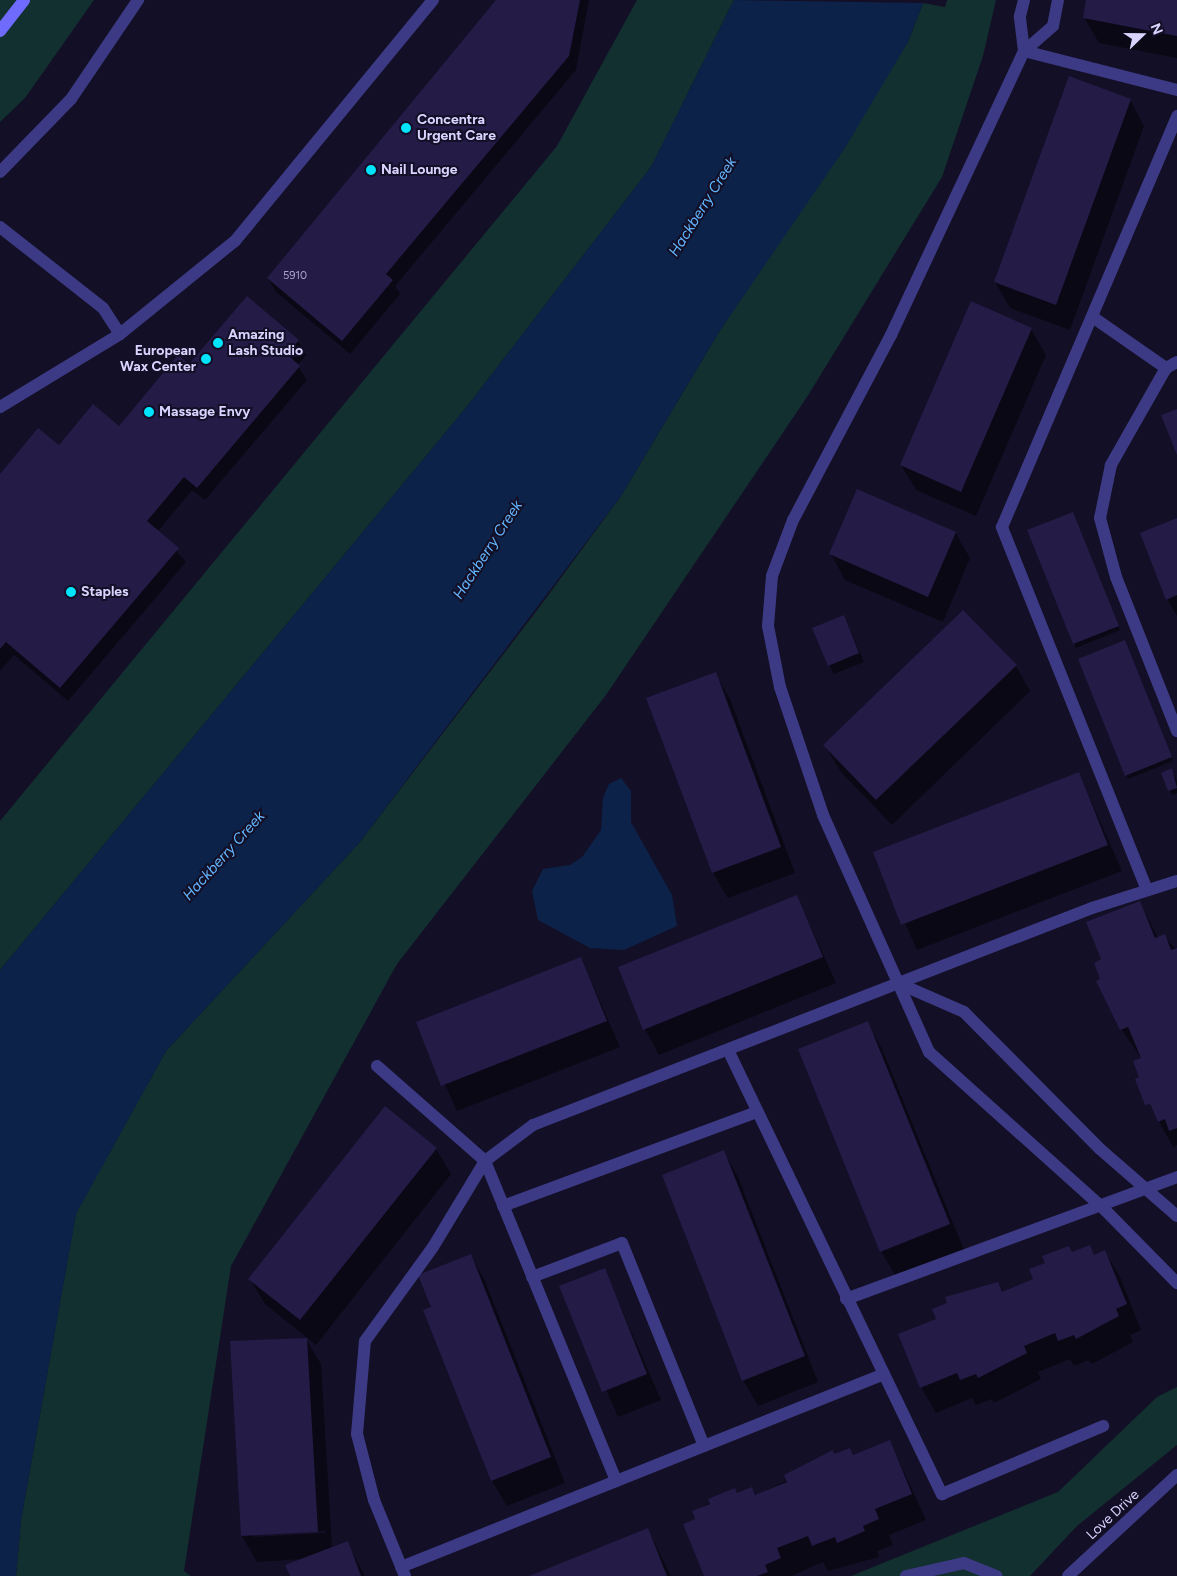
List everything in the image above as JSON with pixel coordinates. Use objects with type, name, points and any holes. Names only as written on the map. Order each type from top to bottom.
[{"type":"main road","points":[[0,31],[24,0]]},
{"type":"street","points":[[0,172],[71,98],[138,0]]},
{"type":"street","points":[[0,407],[120,334],[235,240],[433,0]]},
{"type":"street","points":[[1024,0],[1020,16],[1024,51]]},
{"type":"street","points":[[1058,0],[1052,26],[1024,51],[891,335],[793,520],[772,576],[768,626],[780,687],[823,815],[929,1052],[1101,1206],[1177,1283]]},
{"type":"street","points":[[1024,51],[1177,90]]},
{"type":"street","points":[[1147,890],[1002,527],[1094,318],[1177,116]]},
{"type":"street","points":[[0,227],[103,308],[120,334]]},
{"type":"street","points":[[1094,318],[1171,365],[1112,465],[1100,518],[1116,577],[1177,731]]},
{"type":"street","points":[[884,1374],[616,1481],[403,1571],[374,1500],[357,1434],[366,1340],[433,1247],[485,1161],[533,1125],[728,1052],[1147,890],[1177,881]]},
{"type":"street","points":[[900,984],[964,1012],[1146,1189],[1177,1216]]},
{"type":"street","points":[[728,1052],[942,1494],[1103,1426]]},
{"type":"street","points":[[377,1066],[485,1161],[616,1481]]},
{"type":"street","points":[[503,1206],[757,1112]]},
{"type":"street","points":[[846,1299],[1177,1177]]},
{"type":"street","points":[[532,1277],[622,1243],[704,1446]]},
{"type":"street","name":"Love Drive","points":[[1068,1576],[1177,1475]]},
{"type":"street","points":[[906,1576],[964,1563],[997,1576]]},
{"type":"green space","points":[[0,0],[94,0],[25,98],[0,122]]},
{"type":"green space","points":[[637,0],[734,0],[651,167],[469,404],[0,970],[0,821],[557,146]]},
{"type":"green space","points":[[947,0],[996,0],[983,56],[942,177],[807,397],[606,695],[397,964],[231,1266],[184,1571],[191,1576],[16,1576],[21,1520],[76,1213],[166,1051],[359,843],[541,605],[621,496],[719,332],[908,42],[923,3],[945,7]]},
{"type":"green space","points":[[1177,1387],[1177,1445],[1077,1526],[1030,1576],[851,1576],[1058,1492],[1157,1397]]},
{"type":"water","name":"Hackberry Creek","points":[[734,0],[923,3],[908,42],[845,148],[719,332],[621,496],[359,843],[166,1051],[76,1214],[21,1520],[16,1576],[0,1576],[0,970],[469,404],[651,167]]},
{"type":"water","points":[[621,778],[631,791],[631,822],[672,895],[677,926],[624,950],[590,948],[538,920],[532,891],[543,869],[570,865],[582,857],[601,830],[603,798],[609,784]]},
{"type":"building","points":[[496,0],[580,0],[569,56],[386,274],[393,280],[342,341],[267,278]]},
{"type":"building","points":[[1086,0],[1177,0],[1177,36],[1083,18]]},
{"type":"building","points":[[1069,76],[1131,99],[1056,305],[994,282]]},
{"type":"building","points":[[247,296],[299,340],[287,354],[300,366],[197,488],[184,477],[147,521],[179,548],[60,688],[6,642],[0,649],[0,474],[38,428],[59,445],[93,404],[119,426],[178,355],[189,364]]},
{"type":"building","points":[[971,301],[1032,328],[961,492],[900,465]]},
{"type":"building","points":[[1177,409],[1177,455],[1161,415]]},
{"type":"building","points":[[857,489],[956,532],[928,597],[829,554]]},
{"type":"building","points":[[1073,512],[1119,626],[1073,644],[1027,530]]},
{"type":"building","points":[[1177,518],[1177,595],[1166,600],[1140,533]]},
{"type":"building","points":[[963,610],[1017,665],[876,800],[823,745]]},
{"type":"building","points":[[844,615],[859,653],[828,666],[812,628]]},
{"type":"building","points":[[1125,640],[1172,757],[1125,776],[1078,659]]},
{"type":"building","points":[[716,672],[781,847],[712,873],[646,698]]},
{"type":"building","points":[[1172,768],[1177,788],[1168,791],[1161,773]]},
{"type":"building","points":[[1079,772],[1108,845],[901,925],[873,852]]},
{"type":"building","points":[[797,895],[823,957],[643,1030],[618,967]]},
{"type":"building","points":[[1140,901],[1155,938],[1165,934],[1171,950],[1177,948],[1177,1128],[1169,1131],[1165,1119],[1158,1122],[1150,1104],[1145,1105],[1135,1079],[1139,1077],[1133,1061],[1141,1058],[1128,1027],[1120,1030],[1096,981],[1100,979],[1094,963],[1101,959],[1086,922]]},
{"type":"building","points":[[581,957],[607,1021],[441,1086],[416,1022]]},
{"type":"building","points":[[868,1021],[950,1224],[880,1252],[798,1049]]},
{"type":"building","points":[[385,1106],[437,1148],[300,1320],[248,1279]]},
{"type":"building","points":[[724,1150],[805,1356],[742,1381],[662,1175]]},
{"type":"building","points":[[1090,1245],[1094,1255],[1105,1250],[1127,1304],[1116,1309],[1119,1316],[1076,1339],[1074,1335],[1058,1341],[1055,1333],[1024,1346],[1027,1353],[978,1378],[976,1374],[960,1380],[957,1373],[920,1388],[898,1334],[936,1319],[932,1309],[947,1303],[945,1297],[998,1282],[1002,1292],[1033,1279],[1029,1269],[1045,1263],[1042,1256],[1069,1246],[1072,1252]]},
{"type":"building","points":[[471,1254],[551,1457],[491,1481],[423,1310],[431,1307],[418,1275]]},
{"type":"building","points":[[605,1268],[647,1374],[602,1392],[559,1286]]},
{"type":"building","points":[[307,1338],[318,1532],[241,1536],[230,1341]]},
{"type":"building","points":[[890,1440],[912,1494],[875,1509],[879,1519],[863,1526],[865,1531],[837,1543],[835,1537],[812,1546],[808,1536],[777,1548],[781,1558],[765,1565],[768,1572],[757,1576],[704,1576],[683,1524],[695,1519],[692,1511],[710,1504],[708,1499],[735,1488],[737,1493],[752,1487],[755,1495],[787,1482],[784,1475],[833,1450],[834,1454],[850,1448],[853,1455]]},
{"type":"building","points":[[648,1528],[667,1576],[529,1576]]},
{"type":"building","points":[[348,1541],[361,1576],[290,1576],[285,1565]]},
{"type":"place","name":"Concentra Urgent Care","points":[[406,128]]},
{"type":"place","name":"Nail Lounge","points":[[371,170]]},
{"type":"place","name":"Amazing Lash Studio","points":[[218,343]]},
{"type":"place","name":"European Wax Center","points":[[206,359]]},
{"type":"place","name":"Massage Envy","points":[[149,412]]},
{"type":"place","name":"Staples","points":[[71,592]]}]
